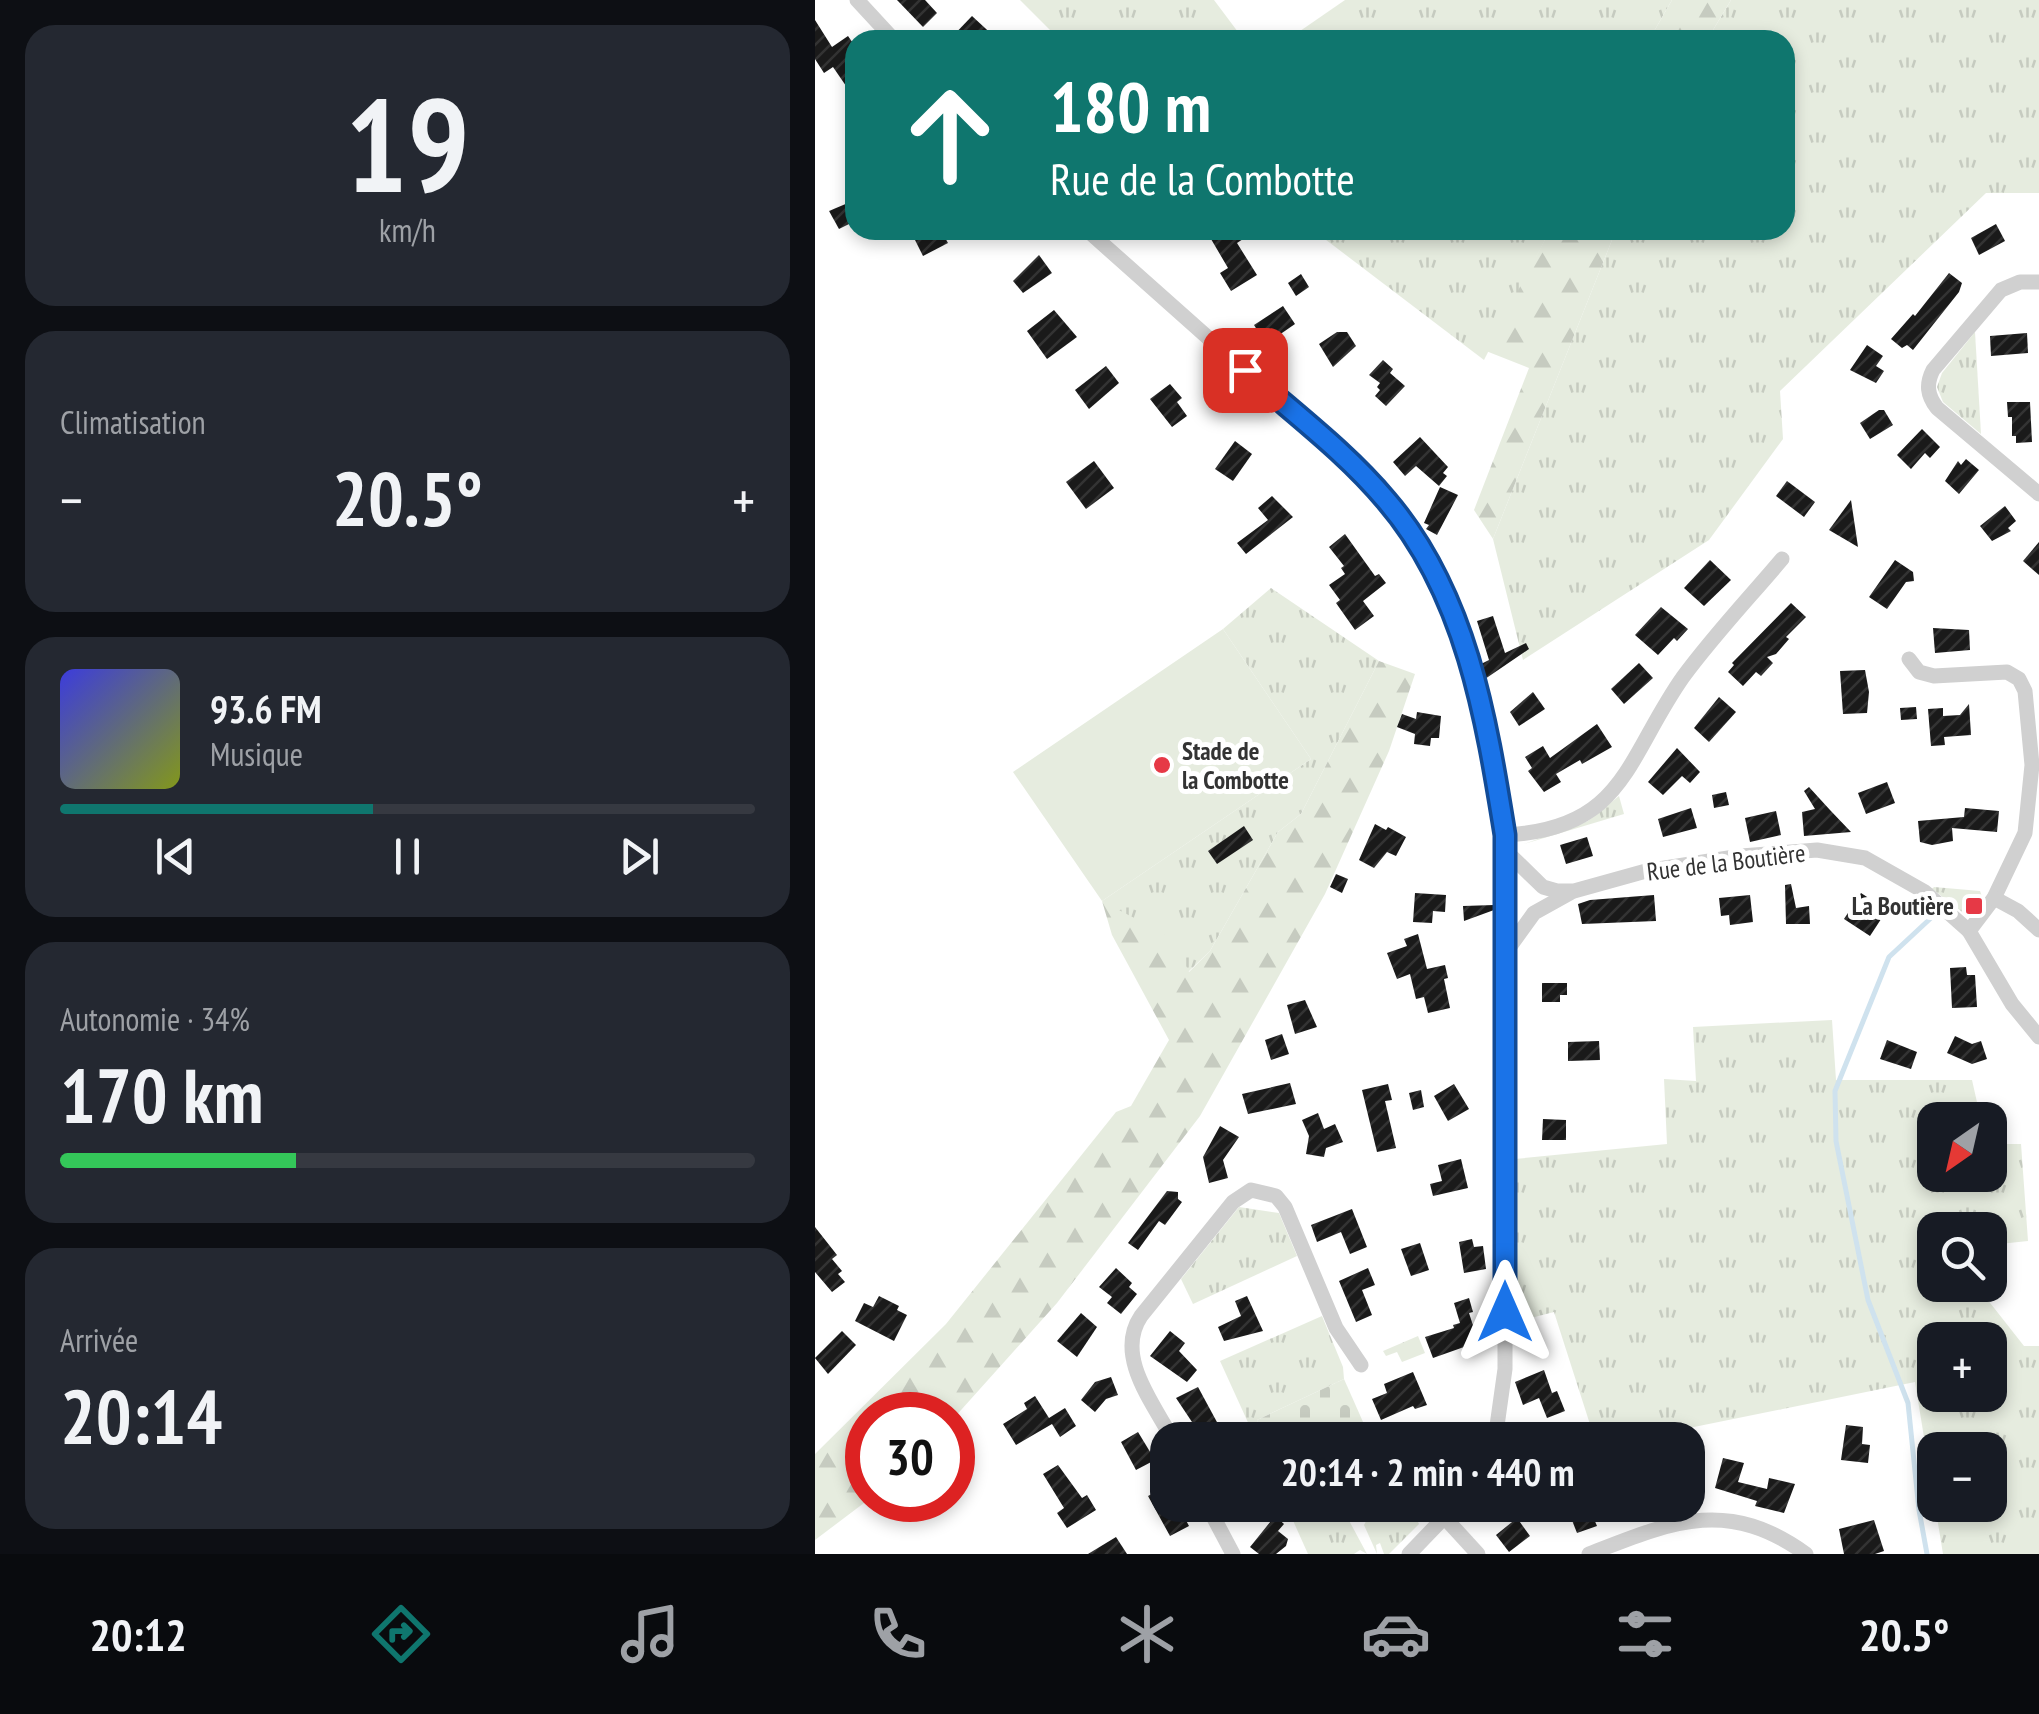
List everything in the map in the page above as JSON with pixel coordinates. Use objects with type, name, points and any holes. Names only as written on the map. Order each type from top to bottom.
[{"type":"street","points":[[857,0],[885,30]]},
{"type":"street","points":[[1098,240],[1340,453],[1386,500],[1437,575],[1459,622],[1496,779],[1505,843],[1505,1369],[1498,1422]]},
{"type":"street","points":[[2039,282],[2011,284],[1995,296],[1933,370],[1928,390],[1937,408],[2039,494]]},
{"type":"street","points":[[1505,843],[1581,818],[1616,788],[1687,672],[1782,559]]},
{"type":"street","points":[[1909,659],[1919,672],[1933,676],[2007,672],[2019,679],[2025,691],[2032,765],[2021,845],[1994,898],[1969,931]]},
{"type":"street","points":[[1505,843],[1543,888]]},
{"type":"street","name":"Rue de la Boutière","points":[[1505,956],[1534,912],[1574,891],[1646,871],[1703,861],[1780,852],[1836,852],[1865,858],[1906,879],[1943,906],[1969,931],[2012,1004],[2039,1037]]},
{"type":"street","name":"Rue de la Boutière","points":[[1505,898],[1525,887],[1574,891]]},
{"type":"street","points":[[1505,898],[1534,912]]},
{"type":"street","points":[[1994,898],[2018,911],[2039,930]]},
{"type":"street","points":[[1164,1422],[1133,1364],[1131,1335],[1141,1316],[1244,1193],[1258,1189],[1281,1201],[1336,1328],[1361,1365]]},
{"type":"street","points":[[1589,1554],[1647,1530],[1715,1518],[1769,1530],[1806,1554]]},
{"type":"street","points":[[1216,1522],[1233,1554]]},
{"type":"street","points":[[1409,1554],[1441,1522]]},
{"type":"street","points":[[1449,1522],[1478,1554]]},
{"type":"green space","points":[[1020,0],[1214,0],[1236,30],[1050,30]]},
{"type":"green space","points":[[1345,0],[1672,0],[1655,30],[1302,30]]},
{"type":"green space","points":[[1672,0],[1731,0],[1713,30],[1655,30]]},
{"type":"green space","points":[[1731,0],[2039,0],[2039,193],[1986,193],[1780,391],[1783,439],[1709,540],[1523,660],[1493,539],[1612,240],[1795,240],[1795,30],[1713,30]]},
{"type":"green space","points":[[1326,240],[1545,240],[1484,360]]},
{"type":"green space","points":[[1545,240],[1612,240],[1493,539],[1474,510],[1529,368],[1486,351]]},
{"type":"green space","points":[[1975,332],[1981,434],[1943,402],[1937,387],[1942,373]]},
{"type":"green space","points":[[1271,588],[1379,661],[1301,814],[1278,832],[1210,951],[1188,972],[1102,901],[1311,759],[1223,629]]},
{"type":"green space","name":"Stade de la Combotte","points":[[1223,629],[1311,759],[1102,901],[1013,772]]},
{"type":"green space","points":[[1379,661],[1415,674],[1389,751],[1325,894],[1200,1116],[1057,1303],[975,1394],[877,1392],[946,1324],[1116,1112],[1131,1106],[1169,1040],[1112,935],[1102,901],[1172,938],[1189,972],[1210,951],[1278,832],[1301,814]]},
{"type":"green space","points":[[1619,796],[1624,814],[1524,844],[1588,821]]},
{"type":"green space","points":[[1934,887],[1980,891],[1983,899],[1979,905],[1973,901],[1968,908],[1973,912],[1965,914]]},
{"type":"green space","points":[[1832,1020],[1836,1080],[1972,1080],[1977,1102],[1917,1102],[1917,1192],[2007,1192],[2007,1144],[2021,1144],[2028,1241],[2007,1243],[2007,1212],[1917,1212],[1917,1302],[1989,1302],[2005,1322],[1917,1322],[1917,1394],[1915,1382],[1705,1425],[1589,1422],[1554,1312],[1515,1322],[1515,1159],[1667,1144],[1664,1079],[1696,1081],[1693,1027]]},
{"type":"green space","points":[[1239,1207],[1279,1213],[1297,1256],[1193,1304],[1181,1279]]},
{"type":"green space","points":[[1322,1316],[1343,1367],[1344,1379],[1258,1422],[1248,1422],[1220,1361]]},
{"type":"green space","points":[[2007,1324],[2024,1346],[2039,1346],[2039,1554],[1943,1554],[1938,1522],[2007,1522],[2007,1432],[1923,1432],[1920,1412],[2007,1412]]},
{"type":"green space","points":[[1418,1336],[1425,1353],[1402,1362],[1397,1352],[1386,1356],[1383,1351]]},
{"type":"green space","points":[[1344,1379],[1363,1422],[1258,1422]]},
{"type":"green space","points":[[845,1424],[845,1517],[815,1540],[815,1454]]},
{"type":"green space","points":[[1294,1522],[1350,1522],[1367,1554],[1360,1550],[1354,1554],[1308,1554]]},
{"type":"green space","points":[[1419,1524],[1389,1554],[1384,1554],[1380,1543],[1376,1545],[1377,1554],[1364,1525]]},
{"type":"building","points":[[897,0],[925,0],[937,13],[923,27]]},
{"type":"building","points":[[972,16],[987,30],[959,30]]},
{"type":"building","points":[[815,20],[832,47],[845,38],[845,84],[833,67],[824,73],[815,59]]},
{"type":"building","points":[[845,204],[845,226],[839,229],[829,211]]},
{"type":"building","points":[[1996,224],[2005,241],[1979,255],[1971,238]]},
{"type":"building","points":[[915,240],[946,240],[948,243],[923,256]]},
{"type":"building","points":[[1212,240],[1242,240],[1237,243],[1257,275],[1231,291],[1220,273],[1228,268]]},
{"type":"building","points":[[1039,255],[1052,273],[1023,293],[1013,281]]},
{"type":"building","points":[[1949,273],[1962,283],[1959,292],[1913,350],[1907,345],[1902,348],[1891,339]]},
{"type":"building","points":[[1301,274],[1309,287],[1296,296],[1288,283]]},
{"type":"building","points":[[1283,306],[1295,324],[1266,344],[1254,325]]},
{"type":"building","points":[[1054,310],[1077,337],[1047,359],[1027,331]]},
{"type":"building","points":[[1337,332],[1347,332],[1356,346],[1333,367],[1319,344]]},
{"type":"building","points":[[2027,333],[2028,353],[1991,356],[1990,336]]},
{"type":"building","points":[[1867,345],[1883,356],[1876,366],[1884,371],[1876,383],[1850,370]]},
{"type":"building","points":[[1383,360],[1393,369],[1390,373],[1405,386],[1386,406],[1375,396],[1380,383],[1369,375]]},
{"type":"building","points":[[1106,366],[1119,383],[1089,409],[1075,390]]},
{"type":"building","points":[[1170,384],[1182,398],[1177,402],[1187,416],[1172,427],[1150,399]]},
{"type":"building","points":[[2007,402],[2030,402],[2032,442],[2016,443]]},
{"type":"building","points":[[1884,410],[1893,425],[1870,439],[1860,423]]},
{"type":"building","points":[[1922,429],[1940,447],[1930,458],[1925,453],[1911,469],[1897,455]]},
{"type":"building","points":[[1420,437],[1448,467],[1439,486],[1416,466],[1405,476],[1393,462]]},
{"type":"building","points":[[1235,441],[1252,454],[1233,481],[1215,469]]},
{"type":"building","points":[[1966,459],[1979,470],[1959,494],[1945,481],[1958,461],[1961,465]]},
{"type":"building","points":[[1094,461],[1114,488],[1086,509],[1066,482]]},
{"type":"building","points":[[1787,481],[1815,502],[1804,517],[1776,496]]},
{"type":"building","points":[[1440,487],[1458,495],[1437,535],[1426,529],[1429,525],[1424,523]]},
{"type":"building","points":[[1272,496],[1293,517],[1246,554],[1237,543],[1268,520],[1258,508]]},
{"type":"building","points":[[1851,500],[1854,520],[1858,547],[1829,530]]},
{"type":"building","points":[[2005,506],[2016,521],[2008,528],[2011,531],[1992,541],[1980,526]]},
{"type":"building","points":[[1345,534],[1375,576],[1379,574],[1386,583],[1363,601],[1374,616],[1355,630],[1329,585],[1345,574],[1341,568],[1344,566],[1329,547]]},
{"type":"building","points":[[2039,542],[2039,575],[2023,561]]},
{"type":"building","points":[[1710,560],[1731,580],[1704,606],[1684,588]]},
{"type":"building","points":[[1895,560],[1913,572],[1914,581],[1906,582],[1887,609],[1869,597]]},
{"type":"building","points":[[1791,603],[1806,617],[1776,654],[1767,657],[1773,663],[1761,676],[1756,672],[1743,686],[1728,672],[1732,663]]},
{"type":"building","points":[[1661,607],[1688,629],[1658,655],[1635,635]]},
{"type":"building","points":[[1493,616],[1505,653],[1526,643],[1529,649],[1485,679],[1481,664],[1489,660],[1477,621]]},
{"type":"building","points":[[1933,628],[1969,630],[1970,650],[1935,653]]},
{"type":"building","points":[[1639,663],[1653,678],[1624,704],[1611,689]]},
{"type":"building","points":[[1865,670],[1867,713],[1843,714],[1840,671]]},
{"type":"building","points":[[1533,692],[1545,709],[1519,726],[1510,712]]},
{"type":"building","points":[[1719,697],[1736,712],[1709,742],[1694,728]]},
{"type":"building","points":[[1969,704],[1971,735],[1944,737],[1945,745],[1931,746],[1928,709],[1943,708],[1943,716],[1960,715]]},
{"type":"building","points":[[1916,707],[1917,719],[1901,720],[1900,708]]},
{"type":"building","points":[[1417,712],[1441,716],[1439,738],[1431,738],[1430,746],[1414,744],[1415,734],[1397,727],[1402,714],[1416,719]]},
{"type":"building","points":[[1597,724],[1612,747],[1556,774],[1561,782],[1544,792],[1528,771],[1532,768],[1525,757],[1543,746],[1550,758]]},
{"type":"building","points":[[1677,748],[1700,772],[1690,783],[1682,776],[1663,795],[1648,782]]},
{"type":"building","points":[[1887,782],[1895,803],[1866,814],[1858,793]]},
{"type":"building","points":[[1809,787],[1851,832],[1804,836],[1802,812],[1815,809],[1804,791]]},
{"type":"building","points":[[1726,792],[1729,805],[1714,808],[1712,795]]},
{"type":"building","points":[[1691,808],[1697,828],[1663,837],[1658,819]]},
{"type":"building","points":[[1965,808],[1999,811],[1997,832],[1952,828],[1953,841],[1932,845],[1920,842],[1918,821],[1964,817]]},
{"type":"building","points":[[1776,811],[1781,835],[1750,842],[1745,818]]},
{"type":"building","points":[[1375,824],[1406,837],[1396,856],[1387,852],[1374,868],[1359,860]]},
{"type":"building","points":[[1244,826],[1253,840],[1217,864],[1208,851]]},
{"type":"building","points":[[1587,837],[1593,856],[1566,864],[1560,845]]},
{"type":"building","points":[[1336,874],[1348,879],[1342,893],[1330,887]]},
{"type":"building","points":[[1791,884],[1796,908],[1809,906],[1810,924],[1786,924],[1785,885]]},
{"type":"building","points":[[1415,893],[1446,895],[1445,912],[1433,911],[1432,923],[1413,922]]},
{"type":"building","points":[[1861,893],[1887,910],[1870,936],[1844,919]]},
{"type":"building","points":[[1654,895],[1656,921],[1582,924],[1578,904]]},
{"type":"building","points":[[1750,895],[1753,922],[1730,925],[1729,915],[1721,916],[1719,898]]},
{"type":"building","points":[[1494,905],[1494,910],[1464,921],[1463,906]]},
{"type":"building","points":[[1418,934],[1427,969],[1445,965],[1450,1008],[1428,1013],[1424,997],[1416,999],[1410,974],[1397,979],[1387,953],[1407,946],[1404,939]]},
{"type":"building","points":[[1966,967],[1967,975],[1975,975],[1977,1007],[1952,1008],[1950,968]]},
{"type":"building","points":[[1542,983],[1567,983],[1567,995],[1560,995],[1560,1002],[1542,1002]]},
{"type":"building","points":[[1305,1000],[1317,1027],[1295,1034],[1287,1005]]},
{"type":"building","points":[[1282,1034],[1289,1054],[1271,1060],[1265,1040]]},
{"type":"building","points":[[1955,1036],[1972,1044],[1981,1041],[1987,1059],[1972,1064],[1947,1053]]},
{"type":"building","points":[[1887,1040],[1917,1052],[1911,1069],[1880,1059]]},
{"type":"building","points":[[1599,1041],[1600,1060],[1568,1061],[1568,1042]]},
{"type":"building","points":[[1290,1083],[1296,1104],[1248,1114],[1242,1094]]},
{"type":"building","points":[[1388,1084],[1392,1100],[1385,1101],[1396,1148],[1377,1152],[1362,1090]]},
{"type":"building","points":[[1454,1084],[1469,1109],[1448,1121],[1434,1096]]},
{"type":"building","points":[[1421,1090],[1424,1107],[1413,1110],[1409,1093]]},
{"type":"building","points":[[1318,1113],[1324,1129],[1335,1124],[1343,1142],[1326,1148],[1324,1157],[1306,1154],[1309,1136],[1302,1120]]},
{"type":"building","points":[[1543,1119],[1566,1120],[1566,1140],[1542,1140]]},
{"type":"building","points":[[1220,1126],[1239,1137],[1223,1160],[1228,1178],[1209,1183],[1203,1157]]},
{"type":"building","points":[[1461,1159],[1468,1188],[1433,1196],[1430,1184],[1442,1181],[1438,1165]]},
{"type":"building","points":[[1167,1191],[1178,1192],[1182,1202],[1165,1225],[1159,1221],[1138,1250],[1128,1243]]},
{"type":"building","points":[[1352,1209],[1367,1247],[1350,1254],[1341,1232],[1317,1242],[1311,1225]]},
{"type":"building","points":[[815,1227],[837,1255],[832,1259],[845,1282],[832,1292],[815,1272]]},
{"type":"building","points":[[1472,1239],[1474,1247],[1483,1246],[1486,1269],[1464,1273],[1459,1242]]},
{"type":"building","points":[[1420,1243],[1429,1270],[1411,1276],[1401,1249]]},
{"type":"building","points":[[1116,1268],[1132,1283],[1129,1287],[1137,1294],[1121,1314],[1107,1303],[1112,1297],[1099,1287]]},
{"type":"building","points":[[1368,1268],[1375,1285],[1362,1290],[1372,1315],[1356,1322],[1339,1281]]},
{"type":"building","points":[[879,1296],[907,1315],[894,1341],[855,1321],[864,1303],[873,1307]]},
{"type":"building","points":[[1247,1296],[1263,1331],[1224,1341],[1218,1327],[1241,1316],[1235,1301]]},
{"type":"building","points":[[1469,1298],[1473,1312],[1469,1313],[1481,1350],[1466,1354],[1464,1347],[1433,1358],[1425,1337],[1460,1323],[1454,1303]]},
{"type":"building","points":[[1081,1313],[1097,1327],[1077,1357],[1057,1341]]},
{"type":"building","points":[[842,1331],[856,1345],[828,1374],[815,1358]]},
{"type":"building","points":[[1170,1331],[1185,1343],[1179,1351],[1197,1370],[1187,1382],[1150,1356]]},
{"type":"building","points":[[1544,1370],[1552,1393],[1557,1391],[1565,1411],[1547,1418],[1539,1398],[1523,1405],[1515,1382]]},
{"type":"building","points":[[1413,1372],[1427,1405],[1415,1409],[1413,1406],[1381,1420],[1372,1399],[1387,1393],[1384,1384]]},
{"type":"building","points":[[1111,1377],[1118,1395],[1106,1399],[1095,1412],[1081,1400],[1095,1382]]},
{"type":"building","points":[[1198,1387],[1217,1422],[1192,1422],[1176,1398]]},
{"type":"building","points":[[1035,1396],[1049,1418],[1065,1408],[1076,1426],[1060,1437],[1052,1424],[1016,1445],[1003,1424],[1027,1409],[1024,1403]]},
{"type":"building","points":[[1846,1425],[1863,1427],[1862,1444],[1870,1445],[1868,1463],[1841,1460]]},
{"type":"building","points":[[1138,1432],[1150,1452],[1150,1463],[1136,1470],[1121,1442]]},
{"type":"building","points":[[1723,1458],[1744,1463],[1738,1482],[1767,1489],[1769,1478],[1795,1484],[1784,1513],[1755,1506],[1757,1501],[1715,1488]]},
{"type":"building","points":[[1058,1465],[1096,1510],[1067,1528],[1057,1513],[1064,1508],[1043,1474]]},
{"type":"building","points":[[1874,1520],[1884,1551],[1844,1554],[1839,1529]]},
{"type":"building","points":[[1162,1522],[1187,1522],[1189,1526],[1170,1536]]},
{"type":"building","points":[[1270,1522],[1284,1524],[1278,1531],[1288,1539],[1276,1554],[1259,1554],[1250,1547]]},
{"type":"building","points":[[1512,1522],[1520,1522],[1530,1536],[1509,1552],[1496,1535]]},
{"type":"building","points":[[1573,1522],[1595,1522],[1597,1526],[1577,1533]]},
{"type":"building","points":[[1116,1537],[1127,1554],[1088,1554]]},
{"type":"waterway","points":[[1927,1554],[1908,1403],[1868,1300],[1836,1141],[1835,1091],[1889,957],[1932,917]]},
{"type":"place","name":"Stade de la Combotte","points":[[1162,765]]},
{"type":"place","name":"La Boutière","points":[[1974,906]]},
{"type":"route","points":[[1245,370],[1340,453],[1386,500],[1424,553],[1459,622],[1496,779],[1505,835],[1505,1312]]}]
